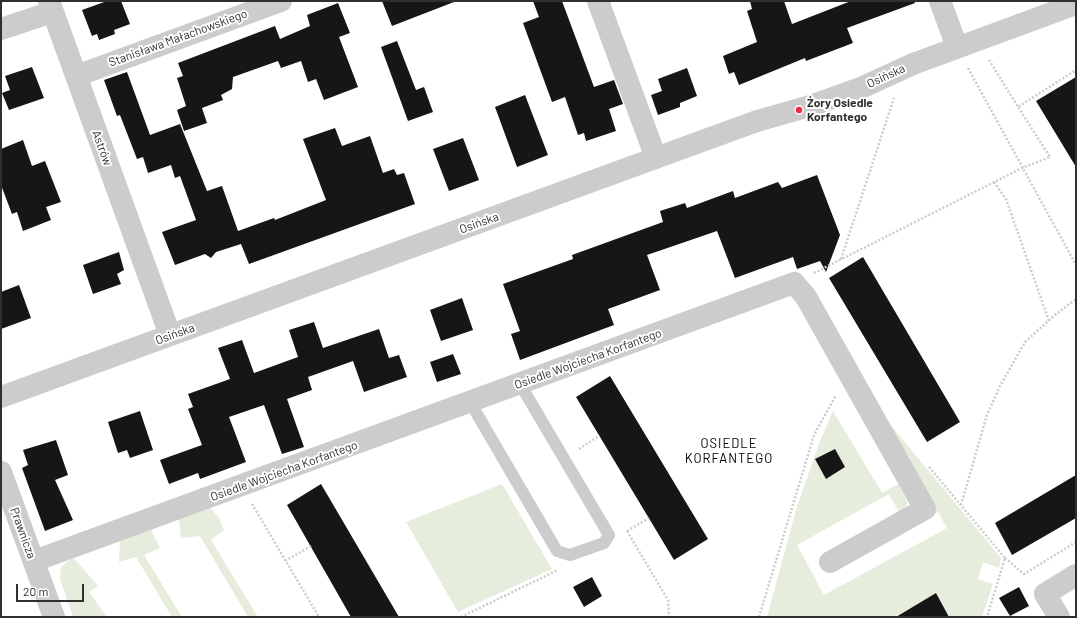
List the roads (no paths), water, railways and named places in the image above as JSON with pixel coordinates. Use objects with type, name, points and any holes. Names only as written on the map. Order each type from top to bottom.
[{"type":"street","name":"Stanisława Małachowskiego","points":[[76,76],[281,1]]},
{"type":"street","points":[[598,1],[656,158]]},
{"type":"street","points":[[940,1],[957,47]]},
{"type":"street","name":"Osińska","points":[[1,397],[757,121],[810,106],[855,90],[913,64],[1076,4]]},
{"type":"street","name":"Astrów","points":[[1,29],[50,6],[170,336]]},
{"type":"street","name":"Osiedle Wojciecha Korfantego","points":[[34,561],[794,283],[806,297],[925,509],[830,562]]},
{"type":"street","name":"Prawnicza","points":[[1,472],[54,617]]},
{"type":"street","points":[[1059,617],[1045,594],[1076,575]]},
{"type":"lane","points":[[470,402],[557,551],[570,555],[604,543],[608,536],[520,384]]},
{"type":"place","name":"Żory Osiedle Korfantego","points":[[799,110]]},
{"type":"district","name":"OSIEDLE KORFANTEGO","points":[[729,452]]}]
